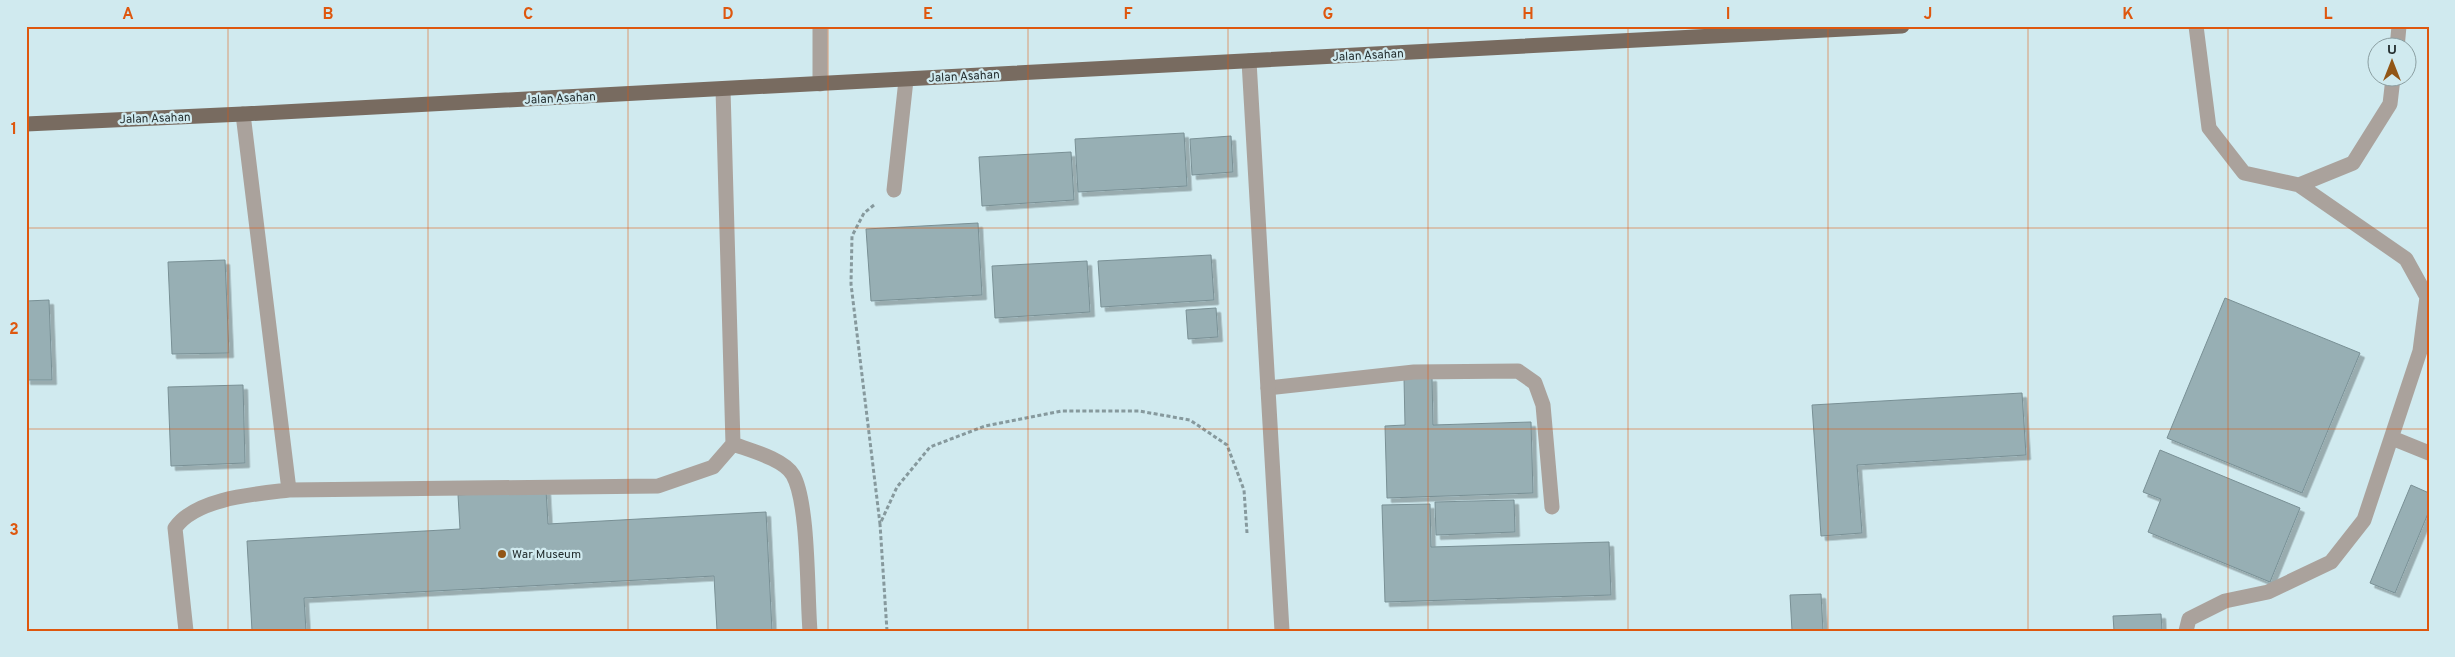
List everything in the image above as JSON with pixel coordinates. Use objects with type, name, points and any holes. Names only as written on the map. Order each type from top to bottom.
[{"type":"main road","name":"Jalan Asahan","points":[[26,124],[906,80],[1902,26]]},
{"type":"street","points":[[820,26],[820,84]]},
{"type":"street","points":[[2186,631],[2188,619],[2207,609],[2225,601],[2268,592],[2331,562],[2364,520],[2420,351],[2427,297],[2406,259],[2299,185],[2244,173],[2208,128],[2196,26]]},
{"type":"street","points":[[1249,61],[1282,631]]},
{"type":"street","points":[[894,190],[906,80]]},
{"type":"street","points":[[2299,185],[2353,162],[2390,104],[2392,88]]},
{"type":"street","points":[[186,631],[175,528],[182,518],[198,509],[243,496],[289,490],[658,486],[713,467],[733,444],[723,89]]},
{"type":"street","points":[[243,114],[289,490]]},
{"type":"street","points":[[1268,388],[1414,372],[1518,370],[1535,383],[1543,405],[1552,507]]},
{"type":"street","points":[[2392,438],[2429,453]]},
{"type":"street","points":[[733,444],[768,456],[793,474],[802,506],[810,631]]},
{"type":"path","points":[[887,631],[880,524],[851,284],[852,236],[864,213],[894,190]]},
{"type":"path","points":[[880,524],[897,487],[930,448],[985,426],[1062,411],[1139,411],[1190,420],[1227,445],[1244,490],[1247,537]]},
{"type":"building","points":[[1184,133],[1187,186],[1078,192],[1075,139]]},
{"type":"building","points":[[1231,136],[1233,172],[1192,175],[1190,139]]},
{"type":"building","points":[[1071,152],[1074,200],[982,206],[979,157]]},
{"type":"building","points":[[978,223],[982,295],[871,301],[866,229]]},
{"type":"building","points":[[1211,255],[1214,300],[1101,307],[1098,261]]},
{"type":"building","points":[[225,260],[229,353],[172,354],[168,262]]},
{"type":"building","points":[[1087,261],[1090,312],[995,318],[992,266]]},
{"type":"building","points":[[2225,298],[2360,353],[2302,493],[2167,438]]},
{"type":"building","points":[[49,300],[52,380],[26,380],[26,301]]},
{"type":"building","points":[[1216,308],[1218,337],[1188,339],[1186,310]]},
{"type":"building","points":[[1432,377],[1433,425],[1531,422],[1533,493],[1387,498],[1385,426],[1405,425],[1404,378]]},
{"type":"building","points":[[243,385],[245,463],[171,466],[168,387]]},
{"type":"building","points":[[2022,393],[2026,455],[1857,465],[1862,533],[1821,536],[1812,405]]},
{"type":"building","points":[[2160,450],[2300,508],[2270,582],[2148,532],[2161,499],[2143,492]]},
{"type":"building","points":[[2411,485],[2429,493],[2429,511],[2395,593],[2370,583]]},
{"type":"building","points":[[546,490],[548,524],[766,512],[772,631],[717,631],[714,576],[304,598],[306,631],[252,631],[247,541],[460,529],[458,495]]},
{"type":"building","points":[[1514,500],[1515,532],[1436,535],[1435,502]]},
{"type":"building","points":[[1430,504],[1431,547],[1609,542],[1611,595],[1385,602],[1382,505]]},
{"type":"building","points":[[1821,594],[1823,631],[1792,631],[1790,595]]},
{"type":"building","points":[[2161,614],[2162,631],[2114,631],[2113,616]]},
{"type":"place","name":"War Museum","points":[[502,554]]}]
